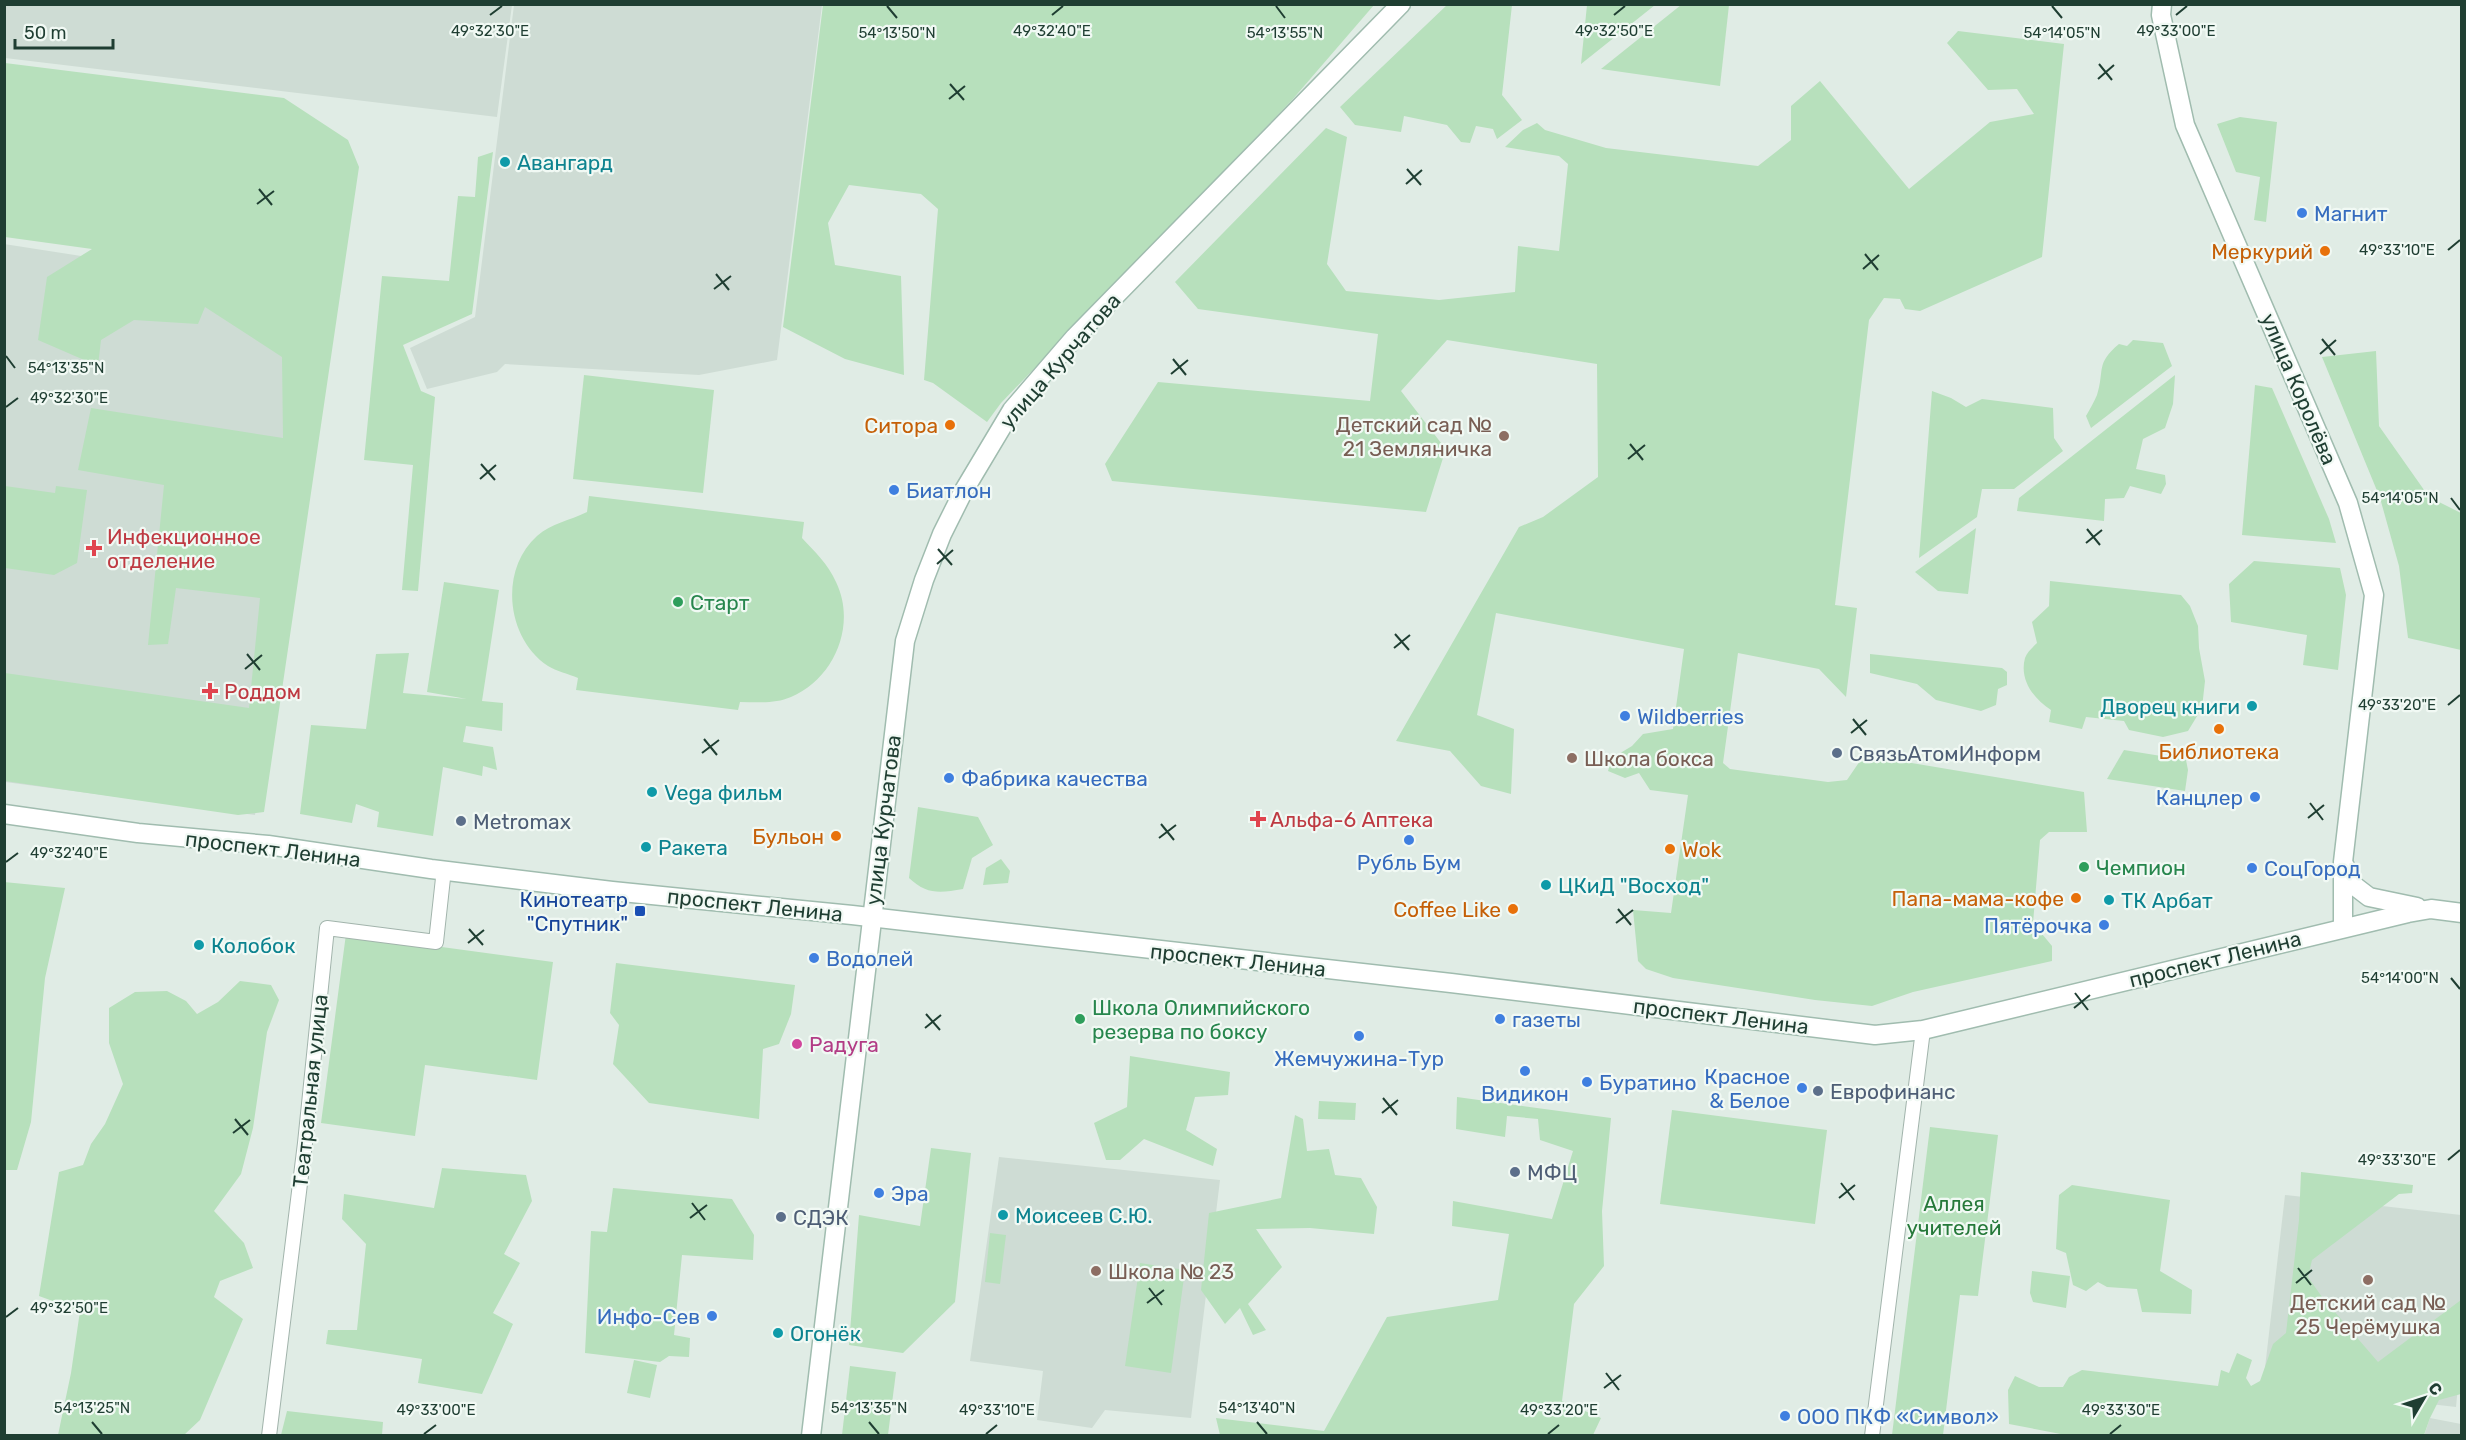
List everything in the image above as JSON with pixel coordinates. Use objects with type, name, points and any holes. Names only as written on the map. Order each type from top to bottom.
[{"type":"street","name":"улица Курчатова","points":[[811,1436],[905,641],[924,580],[942,534],[963,492],[1012,410],[1075,337],[1401,4]]},
{"type":"street","name":"улица Королёва","points":[[2162,4],[2161,15],[2185,124],[2349,503],[2374,595],[2343,862],[2343,928]]},
{"type":"street","name":"проспект Ленина","points":[[4,814],[138,833],[268,845],[612,891],[1462,985],[1875,1035],[1923,1030],[2343,928],[2431,909],[2462,913]]},
{"type":"street","points":[[2343,862],[2352,884],[2369,897],[2431,909]]},
{"type":"street","name":"Театральная улица","points":[[269,1436],[304,1154],[327,928],[436,942],[444,870]]},
{"type":"street","points":[[1872,1436],[1923,1030]]},
{"type":"shaded area","points":[[5,4],[512,5],[497,117],[5,58]]},
{"type":"shaded area","points":[[514,5],[822,5],[777,360],[699,375],[505,364],[497,372],[427,389],[410,348],[475,317]]},
{"type":"shaded area","points":[[4,244],[319,293],[255,815],[5,782]]},
{"type":"shaded area","name":"Школа № 23","points":[[999,1157],[1220,1180],[1191,1418],[1105,1410],[1092,1428],[1037,1420],[1043,1371],[970,1361]]},
{"type":"shaded area","name":"Детский сад № 25 Черёмушка","points":[[2285,1195],[2461,1215],[2462,1344],[2456,1407],[2263,1385]]},
{"type":"shaded area","points":[[2430,1418],[2461,1424],[2461,1435],[2424,1436]]},
{"type":"green space","points":[[1587,4],[1655,5],[1581,64]]},
{"type":"green space","points":[[823,5],[1374,5],[1292,100],[1001,403],[987,422],[933,383],[924,380],[938,209],[921,194],[849,185],[828,223],[835,265],[901,276],[904,375],[845,359],[783,327]]},
{"type":"green space","points":[[1447,5],[1512,5],[1502,95],[1522,120],[1497,139],[1493,129],[1476,126],[1470,143],[1461,142],[1447,125],[1404,116],[1401,132],[1355,125],[1340,107]]},
{"type":"green space","points":[[1681,5],[1729,5],[1720,86],[1601,69]]},
{"type":"green space","points":[[1958,31],[2064,44],[2042,257],[1920,311],[1905,309],[1900,299],[1884,298],[1869,320],[1835,605],[1857,608],[1846,697],[1819,669],[1738,653],[1723,763],[1730,769],[1828,782],[1847,780],[1864,755],[2084,792],[2087,832],[2049,832],[2040,840],[2033,923],[2052,946],[2052,961],[1913,992],[1872,1006],[1815,1000],[1673,978],[1646,969],[1638,961],[1633,910],[1671,913],[1688,795],[1650,790],[1639,773],[1625,778],[1608,771],[1612,758],[1632,746],[1643,734],[1673,729],[1684,649],[1496,613],[1477,715],[1514,729],[1511,794],[1481,786],[1450,751],[1396,741],[1519,527],[1543,517],[1598,477],[1597,364],[1447,340],[1401,391],[1448,452],[1443,458],[1426,512],[1112,481],[1105,464],[1158,382],[1370,401],[1378,334],[1198,309],[1175,282],[1326,128],[1347,137],[1327,264],[1346,291],[1439,300],[1515,292],[1518,246],[1559,251],[1568,164],[1559,156],[1505,147],[1523,130],[1537,123],[1545,130],[1606,148],[1758,166],[1791,140],[1791,106],[1820,81],[1909,189],[1990,122],[2034,114],[2017,89],[1988,90],[1947,43]]},
{"type":"green space","points":[[5,63],[284,98],[348,140],[359,167],[264,812],[238,815],[5,781],[5,673],[249,708],[260,598],[176,588],[168,644],[148,645],[164,485],[78,470],[91,408],[283,438],[282,357],[205,307],[198,324],[134,320],[101,340],[98,366],[38,340],[47,277],[92,249],[5,237]]},
{"type":"green space","points":[[2240,117],[2277,122],[2266,222],[2254,220],[2260,177],[2236,172],[2217,124]]},
{"type":"green space","points":[[493,152],[472,314],[403,345],[421,391],[435,397],[418,591],[402,590],[413,465],[364,460],[382,276],[449,281],[458,196],[475,197],[478,157]]},
{"type":"green space","points":[[2133,340],[2163,343],[2172,366],[2091,428],[2086,416],[2097,395],[2104,362],[2119,344],[2127,346]]},
{"type":"green space","points":[[2376,351],[2379,426],[2429,497],[2461,513],[2461,650],[2408,638],[2399,566],[2380,498],[2322,357]]},
{"type":"green space","points":[[584,375],[714,390],[703,493],[573,479]]},
{"type":"green space","points":[[2175,375],[2173,404],[2165,428],[2143,439],[2136,469],[2165,475],[2166,484],[2161,494],[2130,486],[2124,498],[2105,499],[2104,521],[2017,511],[2019,498]]},
{"type":"green space","points":[[2255,385],[2272,388],[2329,519],[2336,543],[2242,535]]},
{"type":"green space","points":[[1932,391],[1966,407],[1982,399],[2053,408],[2054,438],[2063,451],[2014,489],[1982,489],[1977,517],[1919,558]]},
{"type":"green space","points":[[5,486],[55,493],[56,486],[87,490],[77,563],[54,575],[5,568]]},
{"type":"green space","name":"Старт","points":[[589,496],[804,522],[802,538],[829,570],[842,599],[844,616],[842,633],[838,649],[830,664],[806,689],[791,697],[772,702],[740,702],[738,710],[576,690],[578,678],[548,666],[534,654],[523,639],[512,603],[513,585],[517,567],[525,550],[543,532],[587,512]]},
{"type":"green space","points":[[1976,528],[1968,594],[1938,591],[1915,572]]},
{"type":"green space","points":[[2254,561],[2340,568],[2346,595],[2338,670],[2303,665],[2307,635],[2231,622],[2229,584]]},
{"type":"green space","points":[[2050,581],[2181,595],[2190,606],[2198,626],[2205,681],[2202,708],[2188,731],[2163,737],[2129,730],[2124,721],[2086,717],[2082,729],[2049,722],[2051,710],[2029,688],[2024,666],[2026,656],[2037,643],[2032,622],[2049,606]]},
{"type":"green space","points":[[444,582],[499,590],[482,701],[503,703],[502,731],[466,726],[463,742],[493,747],[497,770],[483,766],[482,776],[443,767],[433,836],[377,827],[379,812],[356,804],[352,823],[300,814],[311,725],[366,729],[376,654],[409,653],[403,693],[467,699],[427,692]]},
{"type":"green space","points":[[1870,654],[2002,668],[2007,672],[2007,685],[1998,689],[1996,705],[1981,711],[1936,700],[1917,684],[1870,673]]},
{"type":"green space","points":[[2124,750],[2186,760],[2188,770],[2185,791],[2107,779]]},
{"type":"green space","points":[[918,807],[978,817],[993,845],[972,858],[963,889],[928,890],[909,878]]},
{"type":"green space","points":[[1001,859],[1010,871],[1008,883],[983,885],[986,868]]},
{"type":"green space","points":[[4,882],[65,888],[45,978],[31,1122],[17,1170],[4,1170]]},
{"type":"green space","points":[[346,934],[553,962],[537,1080],[425,1065],[415,1136],[321,1123]]},
{"type":"green space","points":[[616,963],[795,985],[791,1014],[779,1044],[763,1049],[759,1119],[649,1103],[613,1064],[619,1025],[610,1013]]},
{"type":"green space","points":[[240,981],[271,985],[279,1000],[267,1032],[253,1128],[241,1174],[214,1211],[244,1243],[253,1268],[220,1281],[214,1297],[243,1319],[200,1420],[184,1435],[58,1435],[71,1373],[80,1311],[39,1296],[59,1172],[83,1165],[91,1144],[105,1124],[123,1084],[109,1043],[109,1008],[135,992],[167,991],[186,1001],[197,1014],[218,1002]]},
{"type":"green space","points":[[1130,1056],[1230,1072],[1228,1095],[1195,1097],[1186,1130],[1217,1149],[1213,1166],[1144,1139],[1120,1160],[1106,1160],[1094,1123],[1127,1107]]},
{"type":"green space","points":[[1457,1097],[1611,1118],[1602,1211],[1604,1266],[1574,1304],[1562,1401],[1601,1418],[1593,1435],[1220,1435],[1216,1418],[1324,1431],[1387,1317],[1498,1300],[1509,1234],[1452,1226],[1453,1201],[1552,1219],[1573,1151],[1540,1140],[1538,1119],[1507,1116],[1505,1137],[1456,1129]]},
{"type":"green space","points":[[1319,1101],[1356,1103],[1355,1120],[1318,1119]]},
{"type":"green space","points":[[1672,1110],[1827,1130],[1815,1224],[1660,1204]]},
{"type":"green space","points":[[1295,1115],[1303,1119],[1307,1151],[1329,1149],[1335,1175],[1361,1178],[1377,1207],[1374,1234],[1310,1228],[1256,1229],[1282,1267],[1248,1304],[1266,1330],[1253,1335],[1240,1308],[1225,1324],[1201,1290],[1209,1213],[1281,1198]]},
{"type":"green space","name":"Аллея учителей","points":[[1930,1127],[1998,1135],[1978,1296],[1960,1295],[1943,1435],[1892,1435]]},
{"type":"green space","points":[[931,1148],[971,1153],[955,1302],[903,1353],[849,1345],[859,1215],[920,1226]]},
{"type":"green space","points":[[442,1168],[526,1175],[532,1201],[504,1254],[520,1263],[493,1313],[513,1324],[482,1394],[418,1383],[422,1359],[326,1344],[328,1330],[357,1330],[366,1244],[342,1219],[344,1194],[434,1208]]},
{"type":"green space","points":[[2301,1172],[2413,1185],[2412,1193],[2399,1194],[2312,1260],[2308,1277],[2322,1297],[2378,1362],[2461,1300],[2461,1394],[2439,1400],[2424,1435],[2071,1436],[2009,1424],[2008,1390],[2015,1376],[2039,1387],[2063,1387],[2069,1377],[2082,1370],[2218,1386],[2221,1370],[2229,1373],[2237,1353],[2252,1360],[2246,1378],[2251,1386],[2260,1381],[2273,1344],[2286,1333],[2299,1220]]},
{"type":"green space","points":[[2072,1185],[2170,1200],[2160,1271],[2192,1290],[2191,1314],[2142,1312],[2137,1289],[2107,1287],[2098,1282],[2086,1291],[2073,1285],[2066,1253],[2056,1249],[2059,1195]]},
{"type":"green space","points":[[613,1188],[732,1199],[754,1235],[753,1260],[682,1255],[674,1335],[690,1338],[689,1357],[669,1356],[660,1362],[585,1353],[591,1231],[607,1232]]},
{"type":"green space","points":[[990,1233],[1006,1235],[1000,1284],[985,1282]]},
{"type":"green space","points":[[1140,1263],[1185,1270],[1171,1373],[1125,1366]]},
{"type":"green space","points":[[2032,1271],[2070,1276],[2066,1308],[2033,1302],[2030,1293]]},
{"type":"green space","points":[[634,1360],[657,1365],[650,1398],[627,1393]]},
{"type":"green space","points":[[850,1366],[896,1372],[888,1435],[842,1435]]},
{"type":"green space","points":[[287,1411],[383,1422],[382,1435],[281,1435]]},
{"type":"place","name":"Авангард","points":[[505,162]]},
{"type":"place","name":"Магнит","points":[[2302,213]]},
{"type":"place","name":"Меркурий","points":[[2325,251]]},
{"type":"place","name":"Ситора","points":[[950,425]]},
{"type":"place","name":"Детский сад № 21 Земляничка","points":[[1504,436]]},
{"type":"place","name":"Биатлон","points":[[894,490]]},
{"type":"place","name":"Инфекционное отделение","points":[[94,548]]},
{"type":"place","name":"Старт","points":[[678,602]]},
{"type":"place","name":"Роддом","points":[[210,691]]},
{"type":"place","name":"Дворец книги","points":[[2252,706]]},
{"type":"place","name":"Wildberries","points":[[1625,716]]},
{"type":"place","name":"Библиотека","points":[[2219,729]]},
{"type":"place","name":"СвязьАтомИнформ","points":[[1837,753]]},
{"type":"place","name":"Школа бокса","points":[[1572,758]]},
{"type":"place","name":"Фабрика качества","points":[[949,778]]},
{"type":"place","name":"Vega фильм","points":[[652,792]]},
{"type":"place","name":"Канцлер","points":[[2255,797]]},
{"type":"place","name":"Альфа-6 Аптека","points":[[1258,819]]},
{"type":"place","name":"Metromax","points":[[461,821]]},
{"type":"place","name":"Бульон","points":[[836,836]]},
{"type":"place","name":"Рубль Бум","points":[[1409,840]]},
{"type":"place","name":"Ракета","points":[[646,847]]},
{"type":"place","name":"Wok","points":[[1670,849]]},
{"type":"place","name":"Чемпион","points":[[2084,867]]},
{"type":"place","name":"СоцГород","points":[[2252,868]]},
{"type":"place","name":"ЦКиД \"Восход\"","points":[[1546,885]]},
{"type":"place","name":"Папа-мама-кофе","points":[[2076,898]]},
{"type":"place","name":"ТК Арбат","points":[[2109,900]]},
{"type":"place","name":"Coffee Like","points":[[1513,909]]},
{"type":"place","name":"Кинотеатр \"Спутник\"","points":[[640,911]]},
{"type":"place","name":"Пятёрочка","points":[[2104,925]]},
{"type":"place","name":"Колобок","points":[[199,945]]},
{"type":"place","name":"Водолей","points":[[814,958]]},
{"type":"place","name":"Школа Олимпийского резерва по боксу","points":[[1080,1019]]},
{"type":"place","name":"газеты","points":[[1500,1019]]},
{"type":"place","name":"Жемчужина-Тур","points":[[1359,1036]]},
{"type":"place","name":"Радуга","points":[[797,1044]]},
{"type":"place","name":"Видикон","points":[[1525,1071]]},
{"type":"place","name":"Буратино","points":[[1587,1082]]},
{"type":"place","name":"Красное & Белое","points":[[1802,1088]]},
{"type":"place","name":"Еврофинанс","points":[[1818,1091]]},
{"type":"place","name":"МФЦ","points":[[1515,1172]]},
{"type":"place","name":"Эра","points":[[879,1193]]},
{"type":"place","name":"Моисеев С.Ю.","points":[[1003,1215]]},
{"type":"place","name":"СДЭК","points":[[781,1217]]},
{"type":"place","name":"Школа № 23","points":[[1096,1271]]},
{"type":"place","name":"Детский сад № 25 Черёмушка","points":[[2368,1280]]},
{"type":"place","name":"Инфо-Сев","points":[[712,1316]]},
{"type":"place","name":"Огонёк","points":[[778,1333]]},
{"type":"place","name":"ООО ПКФ «Символ»","points":[[1785,1416]]}]
